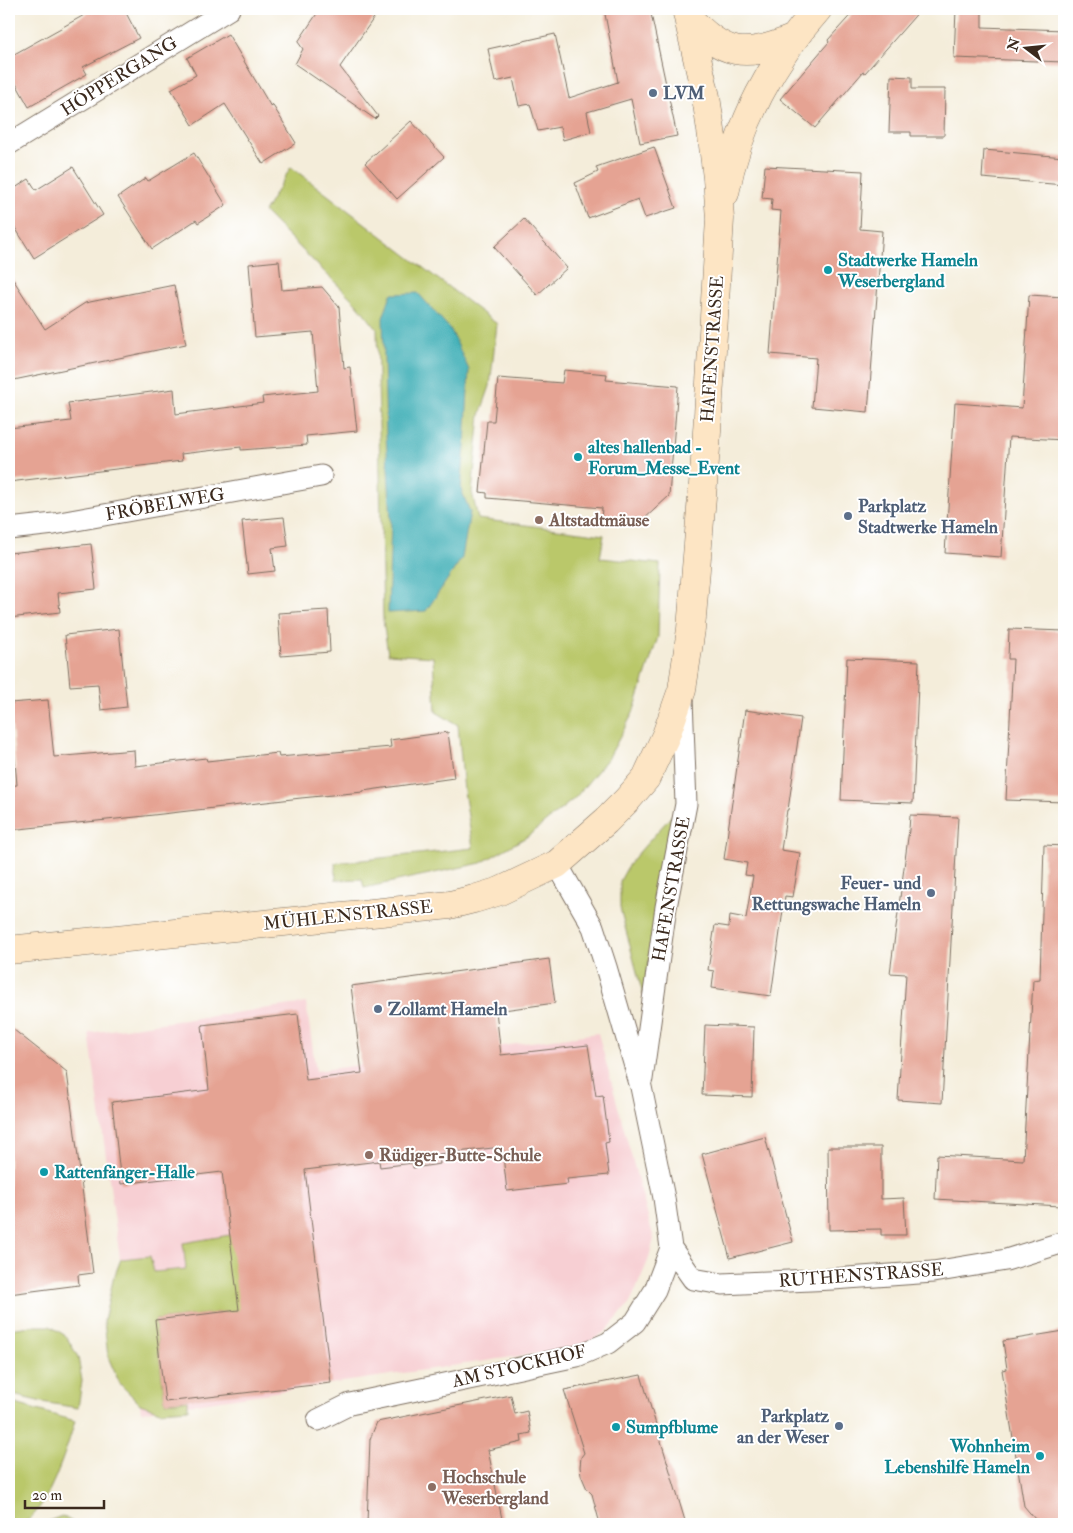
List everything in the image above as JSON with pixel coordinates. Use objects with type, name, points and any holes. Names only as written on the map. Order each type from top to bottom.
[{"type":"main road","points":[[720,220],[728,179],[746,125],[768,78],[792,39],[818,9]]},
{"type":"main road","points":[[687,13],[704,34],[721,46],[742,51],[758,51],[792,39]]},
{"type":"main road","name":"HAFENSTRASSE","points":[[646,778],[666,735],[682,690],[691,629],[697,567],[720,220],[718,178],[706,97],[687,13]]},
{"type":"main road","name":"MÜHLENSTRASSE","points":[[9,950],[450,904],[500,891],[558,864],[606,821],[646,778]]},
{"type":"street","name":"HÖPPERGANG","points":[[9,144],[229,9]]},
{"type":"street","name":"FRÖBELWEG","points":[[9,529],[54,524],[321,476]]},
{"type":"street","name":"HAFENSTRASSE","points":[[641,1087],[666,907],[686,804],[682,690]]},
{"type":"street","name":"HAFENSTRASSE","points":[[558,864],[593,927],[606,967],[641,1087],[664,1198],[671,1248]]},
{"type":"street","name":"RUTHENSTRASSE","points":[[671,1248],[694,1279],[722,1284],[933,1272],[1006,1260],[1064,1242]]},
{"type":"street","name":"AM STOCKHOF","points":[[318,1420],[350,1404],[578,1356],[608,1343],[635,1322],[655,1290],[671,1248]]},
{"type":"shaded area","name":"Rüdiger-Butte-Schule","points":[[306,1003],[316,1071],[598,1033],[654,1239],[648,1261],[630,1303],[607,1330],[586,1346],[141,1412],[89,1033]]},
{"type":"green space","points":[[291,167],[497,324],[490,386],[480,415],[472,492],[478,519],[604,535],[600,558],[660,564],[658,637],[633,713],[609,757],[575,798],[528,836],[481,863],[364,888],[362,879],[336,880],[335,863],[473,848],[464,791],[458,725],[436,712],[433,657],[388,654],[383,620],[377,329],[356,303],[264,212]]},
{"type":"green space","points":[[675,812],[643,995],[620,908],[620,881],[629,864]]},
{"type":"green space","points":[[230,1235],[268,1307],[155,1320],[165,1402],[188,1400],[188,1409],[160,1411],[140,1404],[120,1384],[108,1357],[104,1321],[113,1280],[121,1259],[150,1256],[154,1272],[186,1269],[183,1243]]},
{"type":"green space","points":[[50,1326],[66,1336],[78,1357],[82,1381],[78,1408],[9,1394],[9,1329]]},
{"type":"green space","points":[[9,1402],[75,1421],[55,1479],[47,1495],[39,1509],[30,1519],[20,1524],[9,1524]]},
{"type":"green space","points":[[62,1516],[76,1524],[41,1524]]},
{"type":"water","points":[[418,293],[451,330],[469,370],[461,489],[470,512],[462,558],[426,611],[388,613],[391,521],[386,434],[383,318],[391,294]]},
{"type":"building","points":[[95,9],[124,9],[139,38],[83,67],[87,74],[29,107],[9,71],[9,57]]},
{"type":"building","points":[[320,9],[380,9],[340,67],[378,116],[375,119],[295,64],[303,49],[298,42]]},
{"type":"building","points":[[604,9],[650,9],[677,136],[640,143],[631,99],[587,112],[591,132],[563,140],[560,127],[538,131],[530,104],[519,106],[513,78],[495,82],[488,49],[555,34],[569,98],[618,82]]},
{"type":"building","points":[[856,9],[921,9],[815,128],[780,99]]},
{"type":"building","points":[[956,9],[982,9],[982,27],[1064,30],[1064,62],[954,58]]},
{"type":"building","points":[[228,34],[271,107],[272,104],[296,143],[263,164],[225,104],[193,125],[171,89],[196,75],[187,58]]},
{"type":"building","points":[[891,76],[912,77],[912,89],[945,89],[944,136],[911,136],[911,132],[889,132]]},
{"type":"building","points":[[411,121],[444,157],[397,199],[365,163]]},
{"type":"building","points":[[654,147],[676,208],[645,218],[638,199],[588,218],[575,183],[598,172],[596,167]]},
{"type":"building","points":[[984,150],[1064,157],[1064,185],[982,178]]},
{"type":"building","points":[[194,153],[226,205],[198,223],[196,220],[152,249],[118,197],[146,178],[148,181]]},
{"type":"building","points":[[765,166],[863,171],[860,229],[882,231],[868,412],[812,407],[816,358],[770,354],[781,211],[771,210],[772,199],[762,198]]},
{"type":"building","points":[[73,167],[103,215],[34,258],[9,218],[9,192],[29,179],[36,190]]},
{"type":"building","points":[[524,219],[567,268],[537,295],[494,247]]},
{"type":"building","points":[[279,261],[282,290],[322,287],[339,307],[344,368],[350,367],[357,431],[306,436],[307,445],[241,450],[241,447],[181,454],[182,461],[9,482],[9,428],[71,421],[68,403],[174,389],[176,414],[263,403],[262,397],[318,391],[313,332],[255,337],[249,264]]},
{"type":"building","points":[[9,273],[45,329],[85,303],[174,285],[186,344],[9,381]]},
{"type":"building","points":[[1029,295],[1064,297],[1064,440],[1009,437],[1001,557],[945,553],[955,403],[1022,408]]},
{"type":"building","name":"altes hallenbad - Forum_Messe_Event","points":[[564,370],[607,374],[606,380],[678,386],[669,496],[641,522],[601,519],[602,508],[487,498],[487,493],[480,492],[487,421],[494,421],[498,378],[562,383]]},
{"type":"building","points":[[284,517],[288,546],[272,548],[275,571],[248,574],[242,521]]},
{"type":"building","points":[[91,544],[96,589],[58,593],[60,612],[9,618],[9,553]]},
{"type":"building","points":[[328,610],[330,652],[281,656],[278,613]]},
{"type":"building","points":[[119,629],[127,707],[101,710],[98,684],[70,686],[65,635]]},
{"type":"building","points":[[1009,629],[1064,631],[1064,802],[1006,800],[1013,659],[1008,659]]},
{"type":"building","points":[[847,658],[919,661],[913,803],[841,800]]},
{"type":"building","points":[[48,700],[54,757],[134,750],[135,766],[206,758],[207,761],[278,753],[279,757],[391,747],[390,740],[448,732],[454,778],[363,792],[9,830],[9,786],[17,785],[10,703]]},
{"type":"building","points":[[745,710],[801,718],[781,850],[800,853],[793,897],[785,896],[771,996],[712,988],[714,971],[708,970],[715,925],[729,927],[730,915],[746,918],[753,876],[745,875],[747,863],[724,859]]},
{"type":"building","points":[[910,815],[958,817],[942,1103],[898,1100],[906,974],[890,973]]},
{"type":"building","points":[[1044,845],[1064,846],[1064,1195],[1061,1195],[1061,1206],[935,1199],[937,1155],[1023,1160],[1033,980],[1040,979]]},
{"type":"building","points":[[549,959],[555,1003],[496,1011],[501,1055],[588,1045],[596,1096],[603,1095],[609,1142],[605,1143],[609,1175],[567,1179],[568,1184],[507,1191],[502,1147],[439,1154],[440,1164],[413,1168],[413,1163],[380,1167],[379,1161],[305,1170],[331,1383],[165,1402],[155,1320],[239,1310],[222,1172],[121,1184],[112,1102],[209,1090],[202,1025],[298,1014],[306,1080],[362,1073],[351,986]]},
{"type":"building","points":[[705,1025],[754,1027],[752,1097],[702,1095]]},
{"type":"building","name":"Rattenfänger-Halle","points":[[9,1026],[67,1072],[93,1273],[78,1275],[79,1285],[9,1294]]},
{"type":"building","points":[[765,1137],[793,1242],[730,1258],[702,1154]]},
{"type":"building","points":[[828,1147],[881,1147],[881,1199],[904,1198],[906,1235],[881,1235],[881,1229],[829,1230]]},
{"type":"building","name":"Wohnheim Lebenshilfe Hameln","points":[[1064,1331],[1064,1521],[1052,1524],[1035,1519],[1024,1506],[1002,1370],[1007,1369],[1003,1341]]},
{"type":"building","name":"Sumpfblume","points":[[641,1375],[686,1524],[600,1524],[592,1494],[587,1489],[581,1475],[581,1457],[584,1453],[564,1390]]},
{"type":"building","name":"Hochschule Weserbergland","points":[[511,1395],[515,1414],[527,1411],[531,1433],[521,1435],[522,1442],[488,1450],[503,1524],[367,1524],[370,1439],[377,1422]]},
{"type":"place","name":"LVM","points":[[653,93]]},
{"type":"place","name":"Stadtwerke Hameln Weserbergland","points":[[828,270]]},
{"type":"place","name":"altes hallenbad - Forum_Messe_Event","points":[[578,457]]},
{"type":"place","name":"Parkplatz Stadtwerke Hameln","points":[[848,516]]},
{"type":"place","name":"Altstadtmäuse","points":[[539,520]]},
{"type":"place","name":"Feuer- und Rettungswache Hameln","points":[[931,893]]},
{"type":"place","name":"Zollamt Hameln","points":[[378,1009]]},
{"type":"place","name":"Rüdiger-Butte-Schule","points":[[369,1155]]},
{"type":"place","name":"Rattenfänger-Halle","points":[[44,1172]]},
{"type":"place","name":"Parkplatz an der Weser","points":[[839,1426]]},
{"type":"place","name":"Sumpfblume","points":[[616,1427]]},
{"type":"place","name":"Wohnheim Lebenshilfe Hameln","points":[[1040,1456]]},
{"type":"place","name":"Hochschule Weserbergland","points":[[432,1487]]}]
